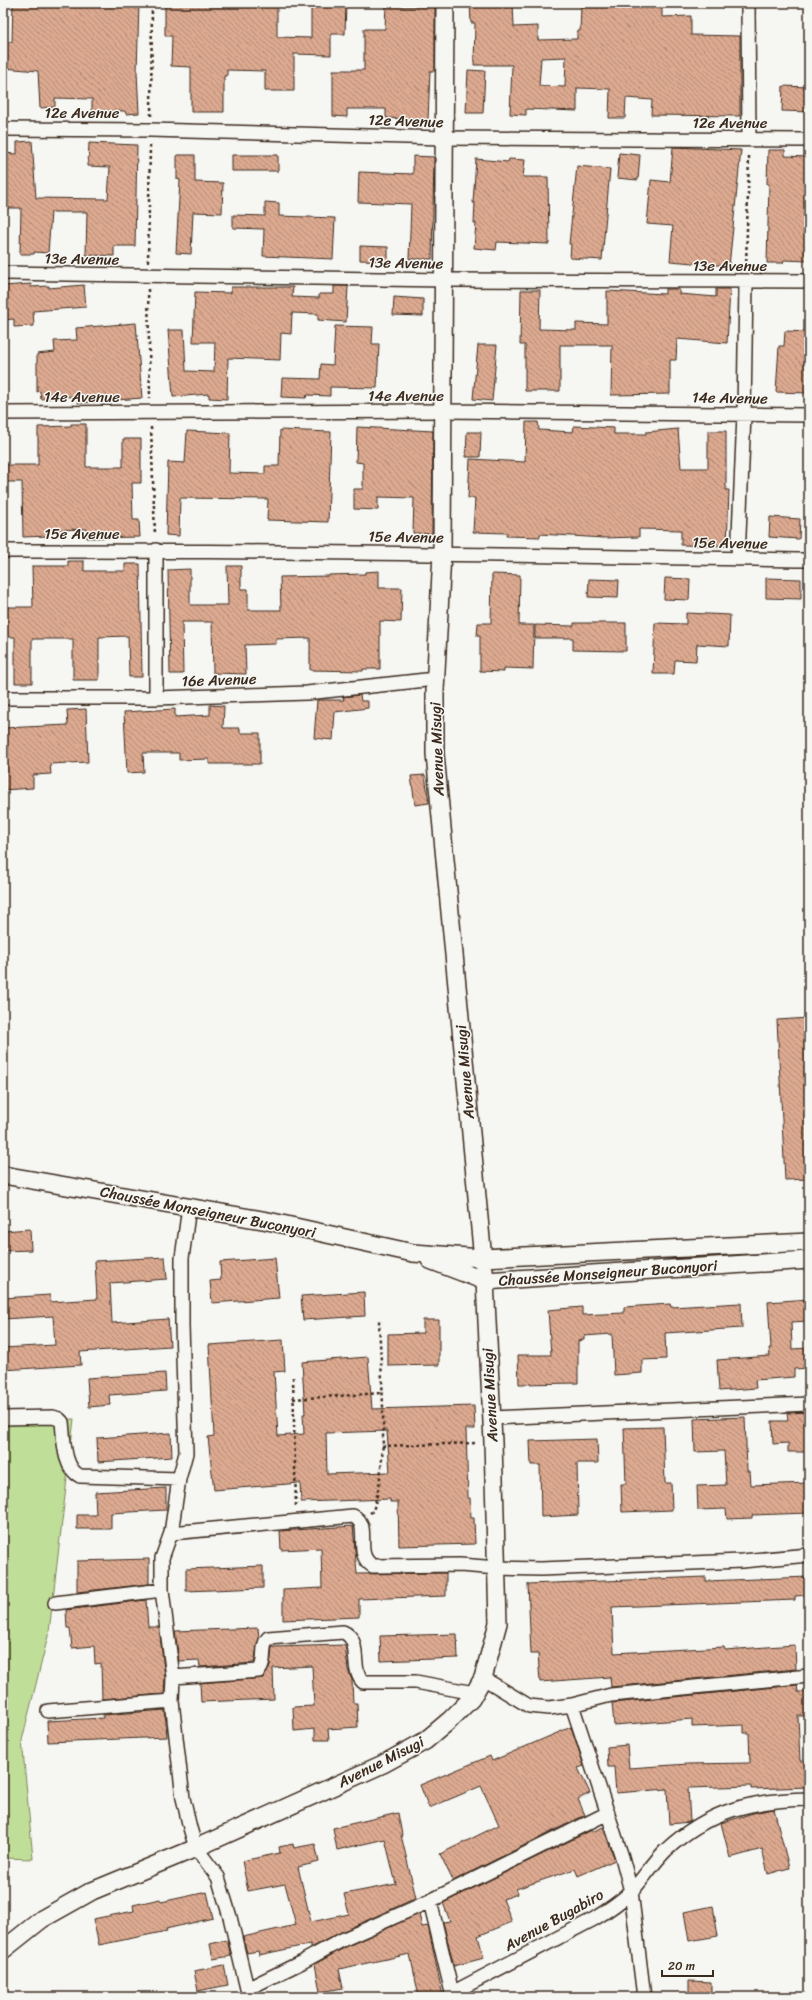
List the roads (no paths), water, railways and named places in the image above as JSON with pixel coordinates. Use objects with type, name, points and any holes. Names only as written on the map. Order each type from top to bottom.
[{"type":"street","name":"Avenue Misugi","points":[[3,1950],[42,1919],[92,1891],[196,1848],[383,1764],[425,1741],[450,1720],[471,1699],[483,1678],[498,1623],[493,1442],[485,1281],[435,754],[435,685],[442,553],[445,280],[445,3]]},
{"type":"street","points":[[748,3],[749,140]]},
{"type":"street","name":"12e Avenue","points":[[3,129],[150,130],[444,138],[809,140]]},
{"type":"street","name":"13e Avenue","points":[[3,273],[445,280],[809,281]]},
{"type":"street","points":[[738,559],[744,414],[746,282]]},
{"type":"street","name":"14e Avenue","points":[[3,413],[443,411],[809,415]]},
{"type":"street","name":"15e Avenue","points":[[3,550],[442,553],[809,560]]},
{"type":"street","points":[[156,550],[156,698]]},
{"type":"street","name":"16e Avenue","points":[[3,698],[156,698],[307,693],[435,685]]},
{"type":"street","name":"Chaussée Monseigneur Buconyori","points":[[3,1175],[268,1221],[413,1253],[482,1258],[809,1242]]},
{"type":"street","points":[[190,1207],[182,1258],[182,1326],[186,1453],[179,1479],[171,1533],[162,1558],[162,1590],[173,1677],[172,1701],[183,1798],[196,1848],[218,1877],[230,1917],[248,1993],[342,1940],[430,1901],[608,1813]]},
{"type":"street","name":"Chaussée Monseigneur Buconyori","points":[[413,1253],[485,1281],[809,1260]]},
{"type":"street","points":[[491,1418],[809,1404]]},
{"type":"street","points":[[3,1418],[53,1417],[59,1419],[62,1422],[69,1467],[74,1474],[80,1476],[179,1479]]},
{"type":"street","points":[[171,1533],[296,1520],[353,1516],[359,1519],[362,1524],[363,1555],[366,1562],[373,1566],[460,1565],[541,1569],[742,1561],[809,1555]]},
{"type":"street","points":[[55,1603],[162,1590]]},
{"type":"street","points":[[173,1677],[259,1671],[263,1666],[264,1643],[268,1638],[343,1632],[350,1635],[353,1640],[356,1668],[359,1677],[363,1682],[416,1682],[474,1693]]},
{"type":"street","points":[[483,1678],[529,1706],[549,1708],[572,1705],[611,1695],[809,1676]]},
{"type":"street","points":[[48,1711],[172,1701]]},
{"type":"street","points":[[572,1705],[622,1857],[631,1891],[644,1997]]},
{"type":"street","name":"Avenue Bugabiro","points":[[453,1995],[614,1907],[631,1891],[666,1850],[718,1814],[752,1804],[777,1799],[809,1799]]},
{"type":"street","points":[[430,1901],[453,1995]]}]
